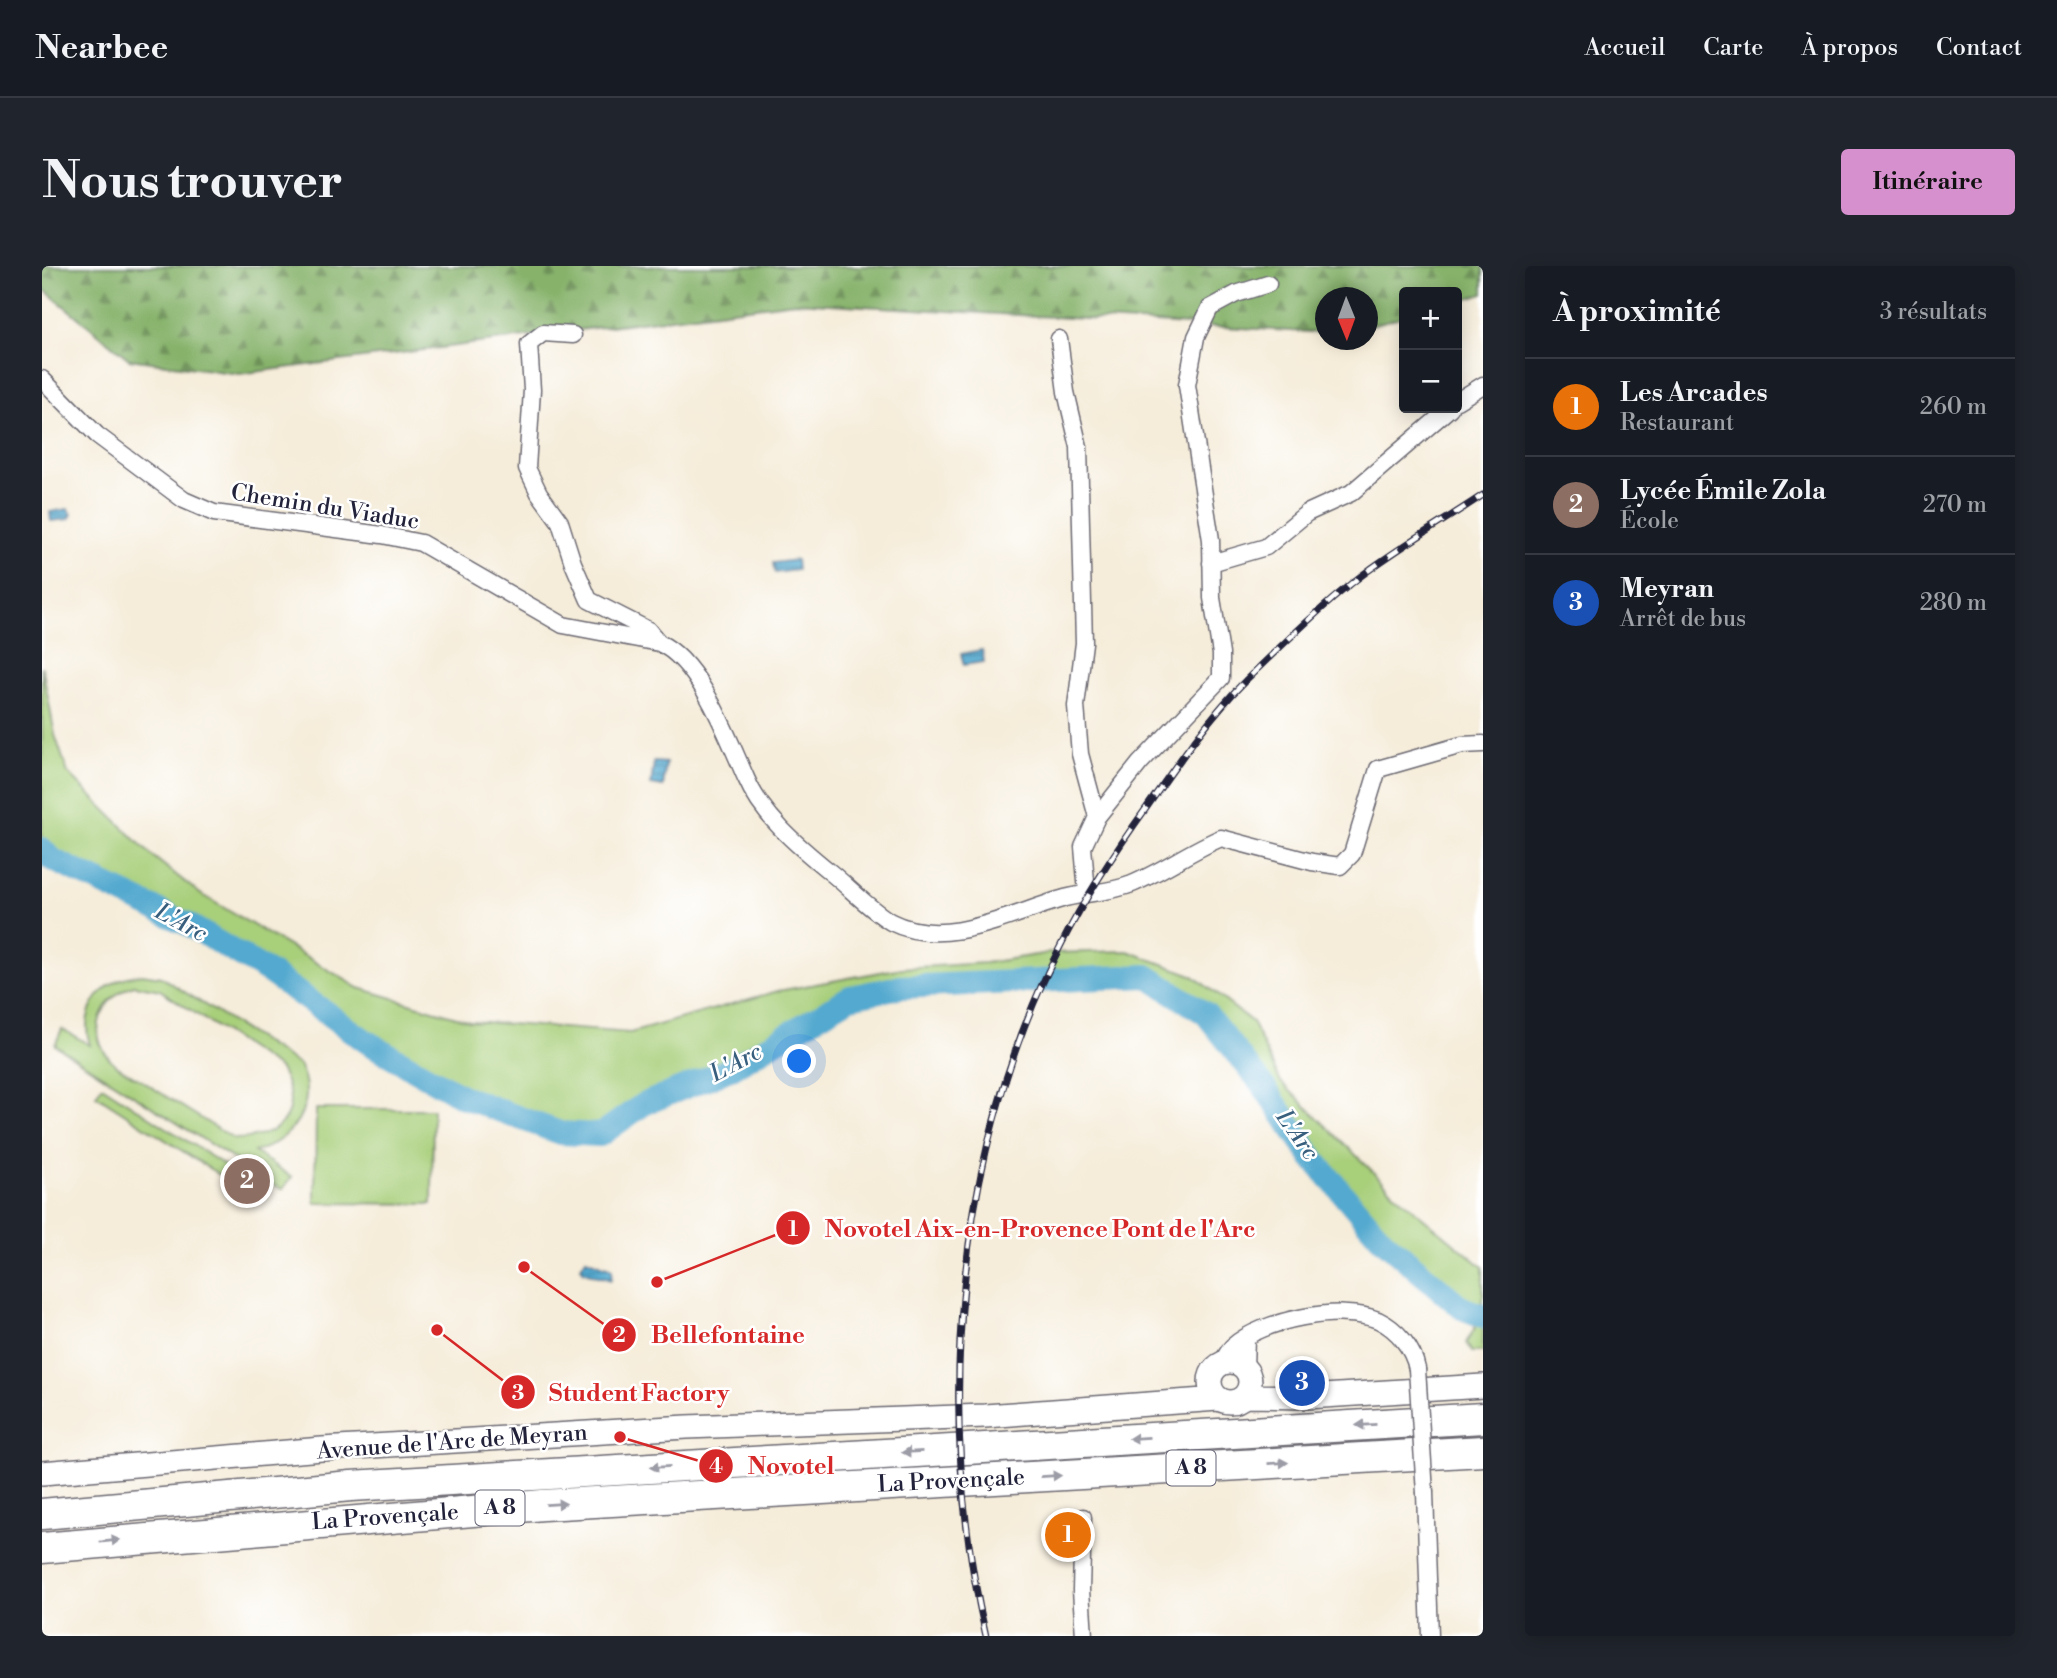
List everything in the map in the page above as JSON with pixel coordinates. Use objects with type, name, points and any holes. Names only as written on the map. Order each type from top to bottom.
[{"type":"highway","name":"La Provençale","points":[[42,1514],[351,1486],[1483,1418]]},
{"type":"highway","name":"La Provençale","points":[[42,1548],[542,1505],[1483,1451]]},
{"type":"main road","points":[[1246,1380],[1232,1403],[1216,1381],[1233,1362],[1246,1380],[1274,1398],[1483,1386]]},
{"type":"main road","name":"Avenue de l'Arc de Meyran","points":[[42,1474],[447,1441],[676,1428],[999,1416],[1156,1404],[1216,1381]]},
{"type":"street","points":[[1087,893],[1083,847],[1097,817],[1140,763],[1221,678],[1211,540],[1186,385],[1196,337],[1210,309],[1236,294],[1268,284]]},
{"type":"street","points":[[572,335],[543,333],[529,344],[532,390],[527,468],[539,493],[560,522],[573,563],[589,600],[648,630],[659,643]]},
{"type":"street","points":[[1059,339],[1066,392],[1079,447],[1084,642],[1077,680],[1076,706],[1080,754],[1097,817]]},
{"type":"street","name":"Chemin du Viaduc","points":[[42,379],[97,435],[184,499],[214,513],[382,535],[421,543],[563,625],[659,643],[683,659],[724,728],[753,794],[797,845],[891,922],[928,932],[973,928],[1087,893],[1107,893],[1134,883],[1221,838],[1312,862],[1340,866],[1352,854],[1378,769],[1462,745],[1483,744]]},
{"type":"street","points":[[1462,398],[1483,385]]},
{"type":"street","points":[[1211,563],[1266,547],[1307,513],[1351,493],[1444,413]]},
{"type":"street","points":[[1216,1381],[1232,1347],[1271,1325],[1330,1314],[1377,1320],[1401,1336],[1417,1369],[1430,1636]]},
{"type":"street","points":[[1246,1338],[1246,1380]]},
{"type":"street","points":[[1083,1517],[1081,1590],[1084,1636]]},
{"type":"green space","points":[[42,266],[1483,266],[1483,294],[1462,300],[1462,287],[1399,287],[1399,317],[1378,323],[1378,287],[1315,287],[1315,332],[795,302],[239,374],[129,359],[42,288]]},
{"type":"green space","points":[[42,666],[55,735],[68,773],[151,855],[199,893],[359,988],[470,1021],[630,1033],[778,991],[902,968],[985,963],[1049,953],[1128,951],[1192,975],[1252,1022],[1280,1081],[1402,1200],[1483,1267],[1483,1352],[1472,1352],[1466,1343],[1482,1316],[1462,1308],[1382,1239],[1314,1160],[1264,1087],[1206,1014],[1147,976],[900,987],[850,997],[730,1069],[644,1104],[600,1135],[560,1133],[461,1096],[367,1042],[270,973],[174,918],[53,860],[42,849]]},
{"type":"green space","points":[[142,974],[161,977],[299,1065],[305,1079],[306,1093],[299,1119],[280,1140],[254,1152],[292,1177],[282,1190],[55,1045],[62,1029],[90,1045],[87,1031],[91,1007],[106,988]],"holes":[[[134,985],[160,990],[280,1069],[290,1099],[289,1111],[284,1120],[264,1134],[234,1139],[112,1061],[99,1039],[100,1017],[106,1007],[123,990]]]},
{"type":"green space","points":[[102,1086],[252,1183],[246,1192],[96,1095]]},
{"type":"green space","points":[[316,1109],[433,1109],[432,1204],[315,1203]]},
{"type":"water","points":[[68,509],[72,514],[69,519],[51,521],[50,512]]},
{"type":"water","points":[[796,560],[797,570],[775,573],[773,563]]},
{"type":"water","points":[[982,650],[984,662],[964,665],[961,654]]},
{"type":"water","points":[[654,762],[666,763],[663,787],[651,785]]},
{"type":"water","points":[[586,1259],[612,1269],[611,1280],[584,1272],[581,1267]]},
{"type":"waterway","name":"L'Arc","points":[[42,849],[53,860],[187,924],[270,973],[367,1042],[461,1096],[560,1133],[600,1135],[644,1104],[730,1069],[850,997],[900,987],[1147,976],[1206,1014],[1264,1087],[1314,1160],[1382,1239],[1462,1308],[1483,1316]]},
{"type":"railway","points":[[986,1636],[970,1550],[961,1462],[959,1372],[964,1283],[977,1194],[998,1107],[1026,1023],[1062,943],[1091,891],[1170,774],[1219,709],[1274,653],[1350,584],[1483,495]]},
{"type":"place","name":"Lycée Émile Zola","points":[[247,1181]]},
{"type":"place","name":"Bellefontaine","points":[[524,1267]]},
{"type":"place","name":"Novotel Aix-en-Provence Pont de l'Arc","points":[[657,1282]]},
{"type":"place","name":"Student Factory","points":[[437,1330]]},
{"type":"place","name":"Meyran","points":[[1302,1383]]},
{"type":"place","name":"Novotel","points":[[620,1437]]},
{"type":"place","name":"Les Arcades","points":[[1068,1535]]}]
